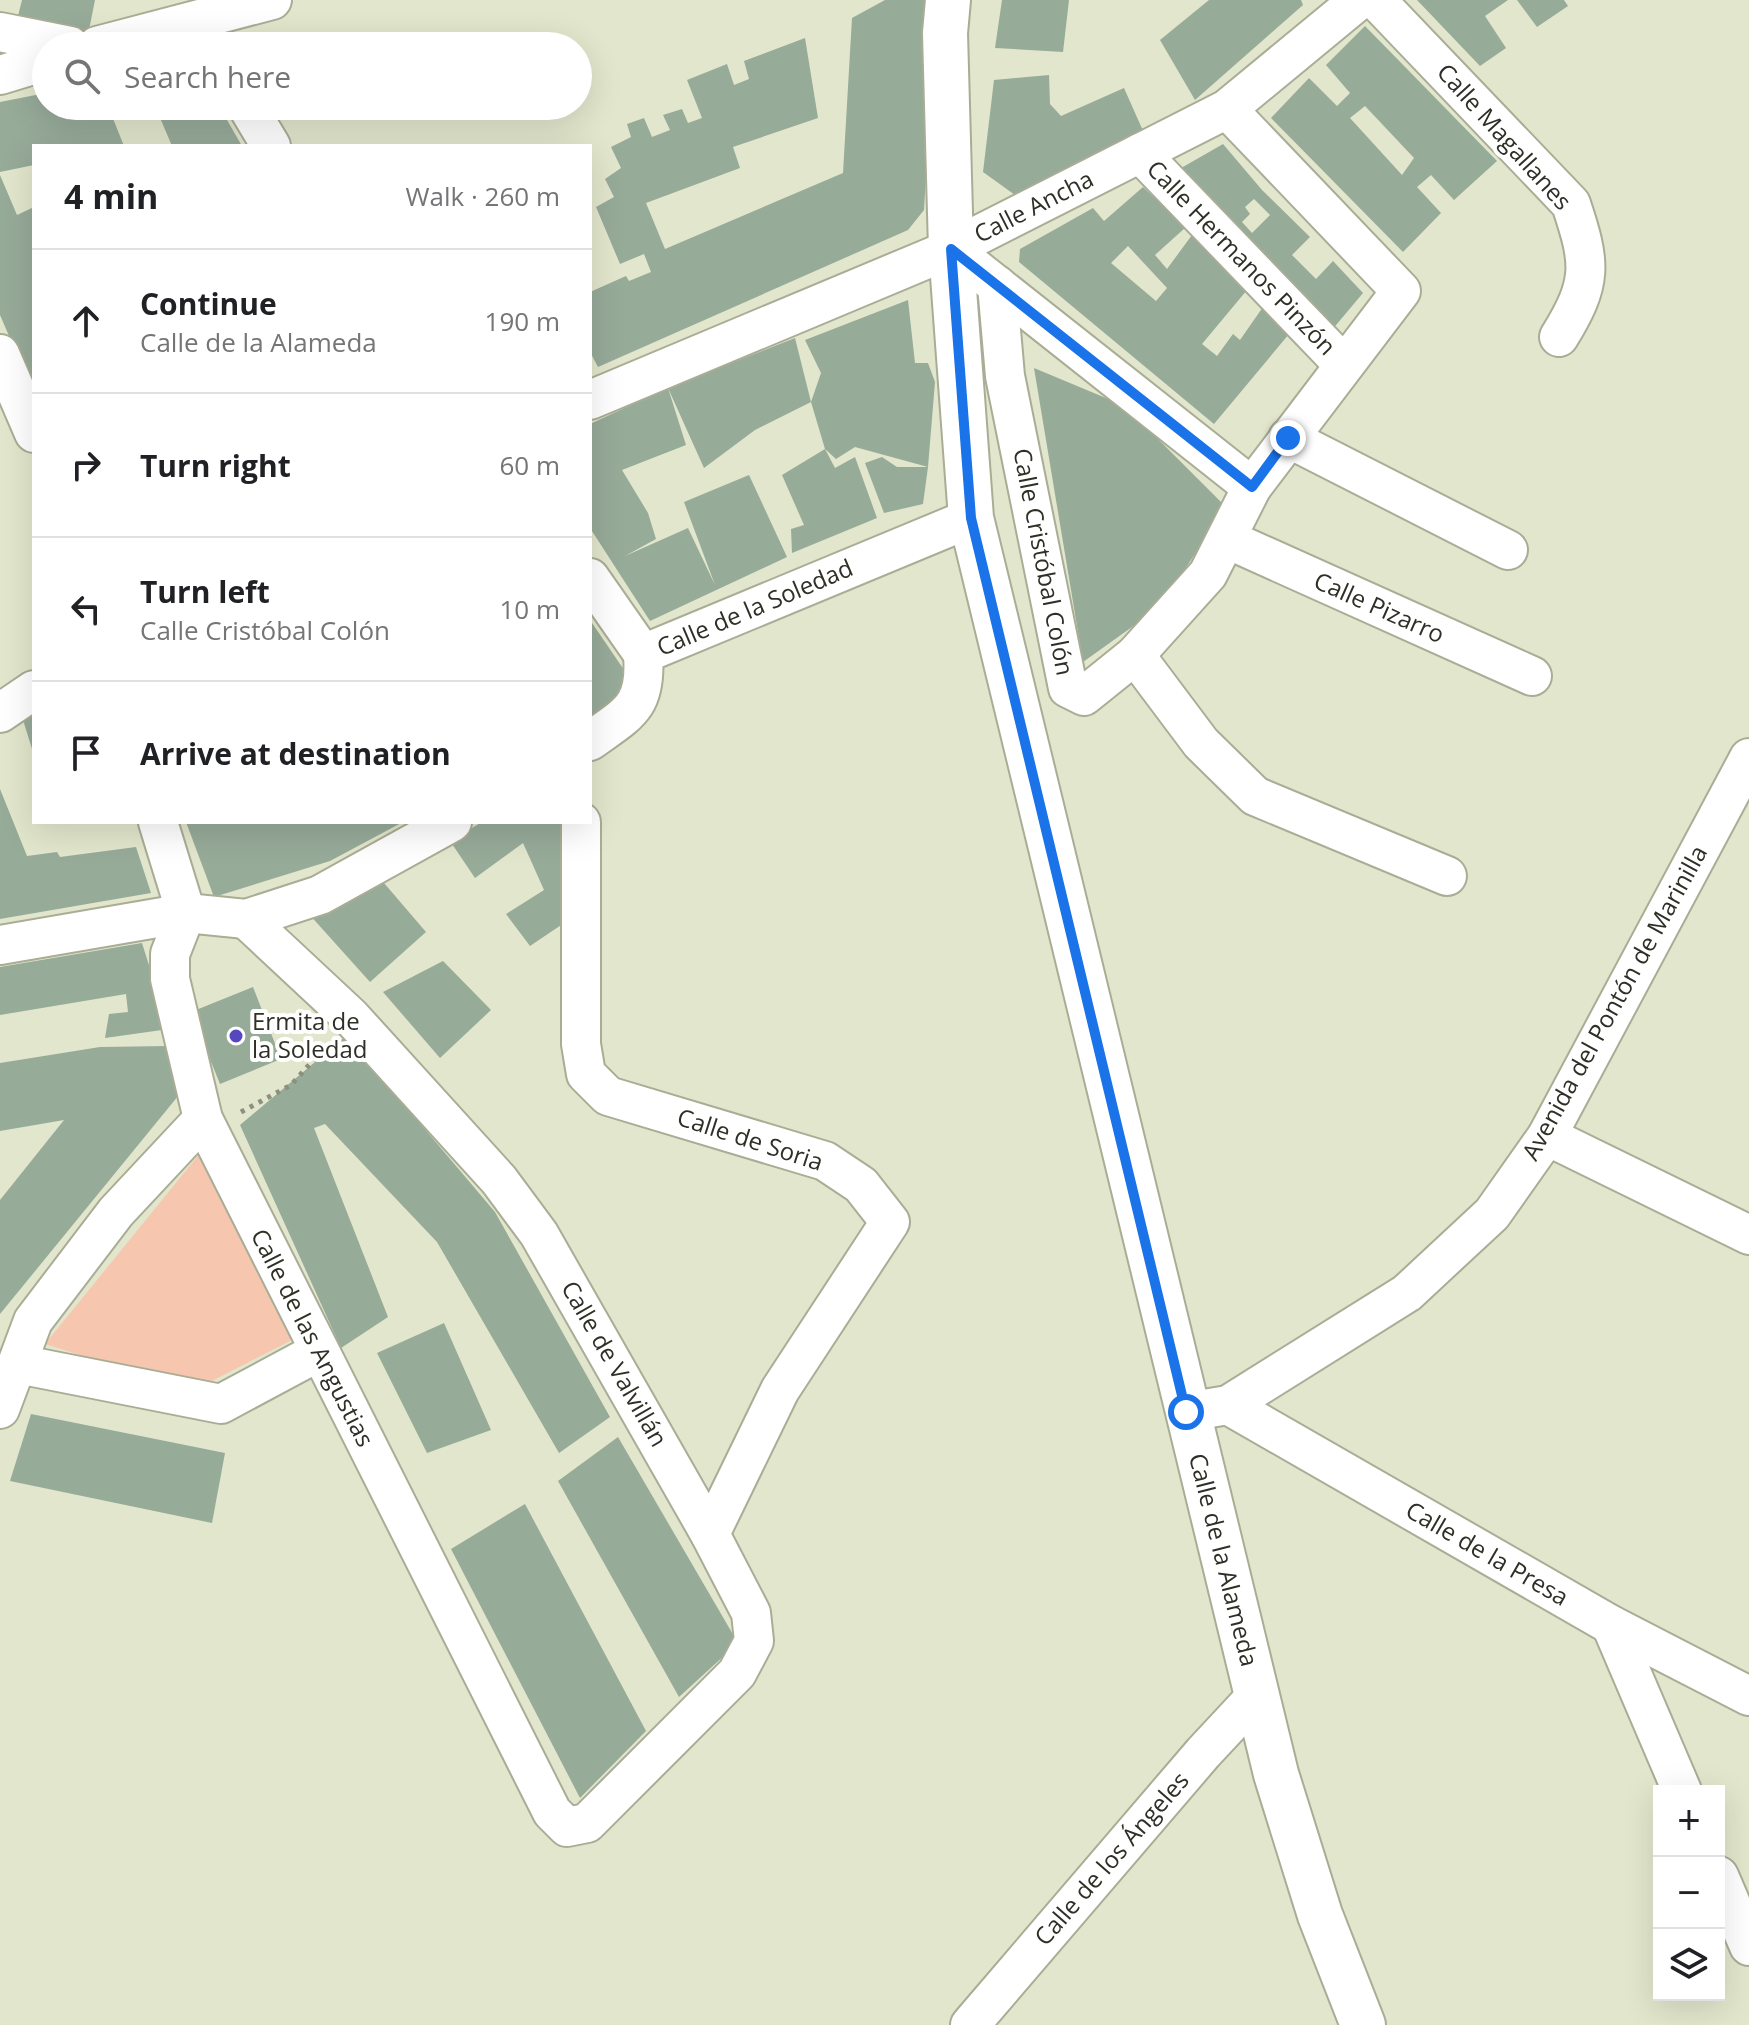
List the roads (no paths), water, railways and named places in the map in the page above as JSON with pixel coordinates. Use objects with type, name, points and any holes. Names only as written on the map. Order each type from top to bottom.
[{"type":"street","points":[[205,32],[272,0]]},
{"type":"street","name":"Calle de la Alameda","points":[[948,0],[945,33],[951,249],[971,518],[1276,1774],[1320,1915],[1363,2025]]},
{"type":"street","name":"Calle Ancha","points":[[592,399],[951,249],[1227,109],[1320,14],[1359,0]]},
{"type":"street","name":"Calle Magallanes","points":[[1376,0],[1571,204],[1584,242],[1588,278],[1575,311],[1559,337]]},
{"type":"street","points":[[0,32],[32,38]]},
{"type":"street","points":[[0,75],[32,65]]},
{"type":"street","name":"Calle Cristóbal Colón","points":[[997,285],[1005,376],[1068,688],[1084,696],[1135,655],[1208,574],[1252,487],[1401,291],[1227,109]]},
{"type":"street","points":[[255,120],[270,144]]},
{"type":"street","name":"Calle Hermanos Pinzón","points":[[1140,153],[1343,364]]},
{"type":"street","points":[[951,249],[1252,487]]},
{"type":"street","points":[[0,354],[32,428]]},
{"type":"street","points":[[1288,438],[1508,550]]},
{"type":"street","name":"Calle de la Soledad","points":[[592,740],[636,708],[645,681],[643,654],[971,518]]},
{"type":"street","name":"Calle Pizarro","points":[[1227,539],[1532,676]]},
{"type":"street","points":[[592,581],[643,654]]},
{"type":"street","points":[[1135,655],[1201,743],[1255,796],[1447,876]]},
{"type":"street","points":[[0,713],[32,691]]},
{"type":"street","name":"Avenida del Pontón de Marinilla","points":[[1186,1412],[1228,1405],[1407,1293],[1492,1214],[1547,1136],[1740,796],[1749,758]]},
{"type":"street","points":[[159,824],[186,913]]},
{"type":"street","points":[[0,945],[186,913],[246,919],[320,895],[448,824]]},
{"type":"street","name":"Calle de Soria","points":[[581,824],[581,1044],[586,1074],[608,1096],[825,1161],[861,1185],[890,1222],[780,1390],[710,1534]]},
{"type":"street","name":"Calle de las Angustias","points":[[186,913],[170,954],[170,979],[205,1125],[552,1812],[567,1827]]},
{"type":"street","name":"Calle de Valvillán","points":[[246,919],[351,1017],[499,1180],[539,1234],[710,1534],[751,1613],[754,1641],[737,1673],[587,1823],[567,1827]]},
{"type":"street","points":[[0,1409],[33,1321],[116,1212],[205,1125]]},
{"type":"street","points":[[1547,1136],[1749,1235]]},
{"type":"street","points":[[18,1364],[221,1404],[318,1352]]},
{"type":"street","name":"Calle de la Presa","points":[[1228,1405],[1611,1625],[1749,1696]]},
{"type":"street","points":[[1611,1625],[1679,1785]]},
{"type":"street","name":"Calle de los Ángeles","points":[[970,2025],[1257,1695]]},
{"type":"street","points":[[1725,1890],[1749,1946]]},
{"type":"place","name":"Ermita de la Soledad","points":[[236,1036]]}]
